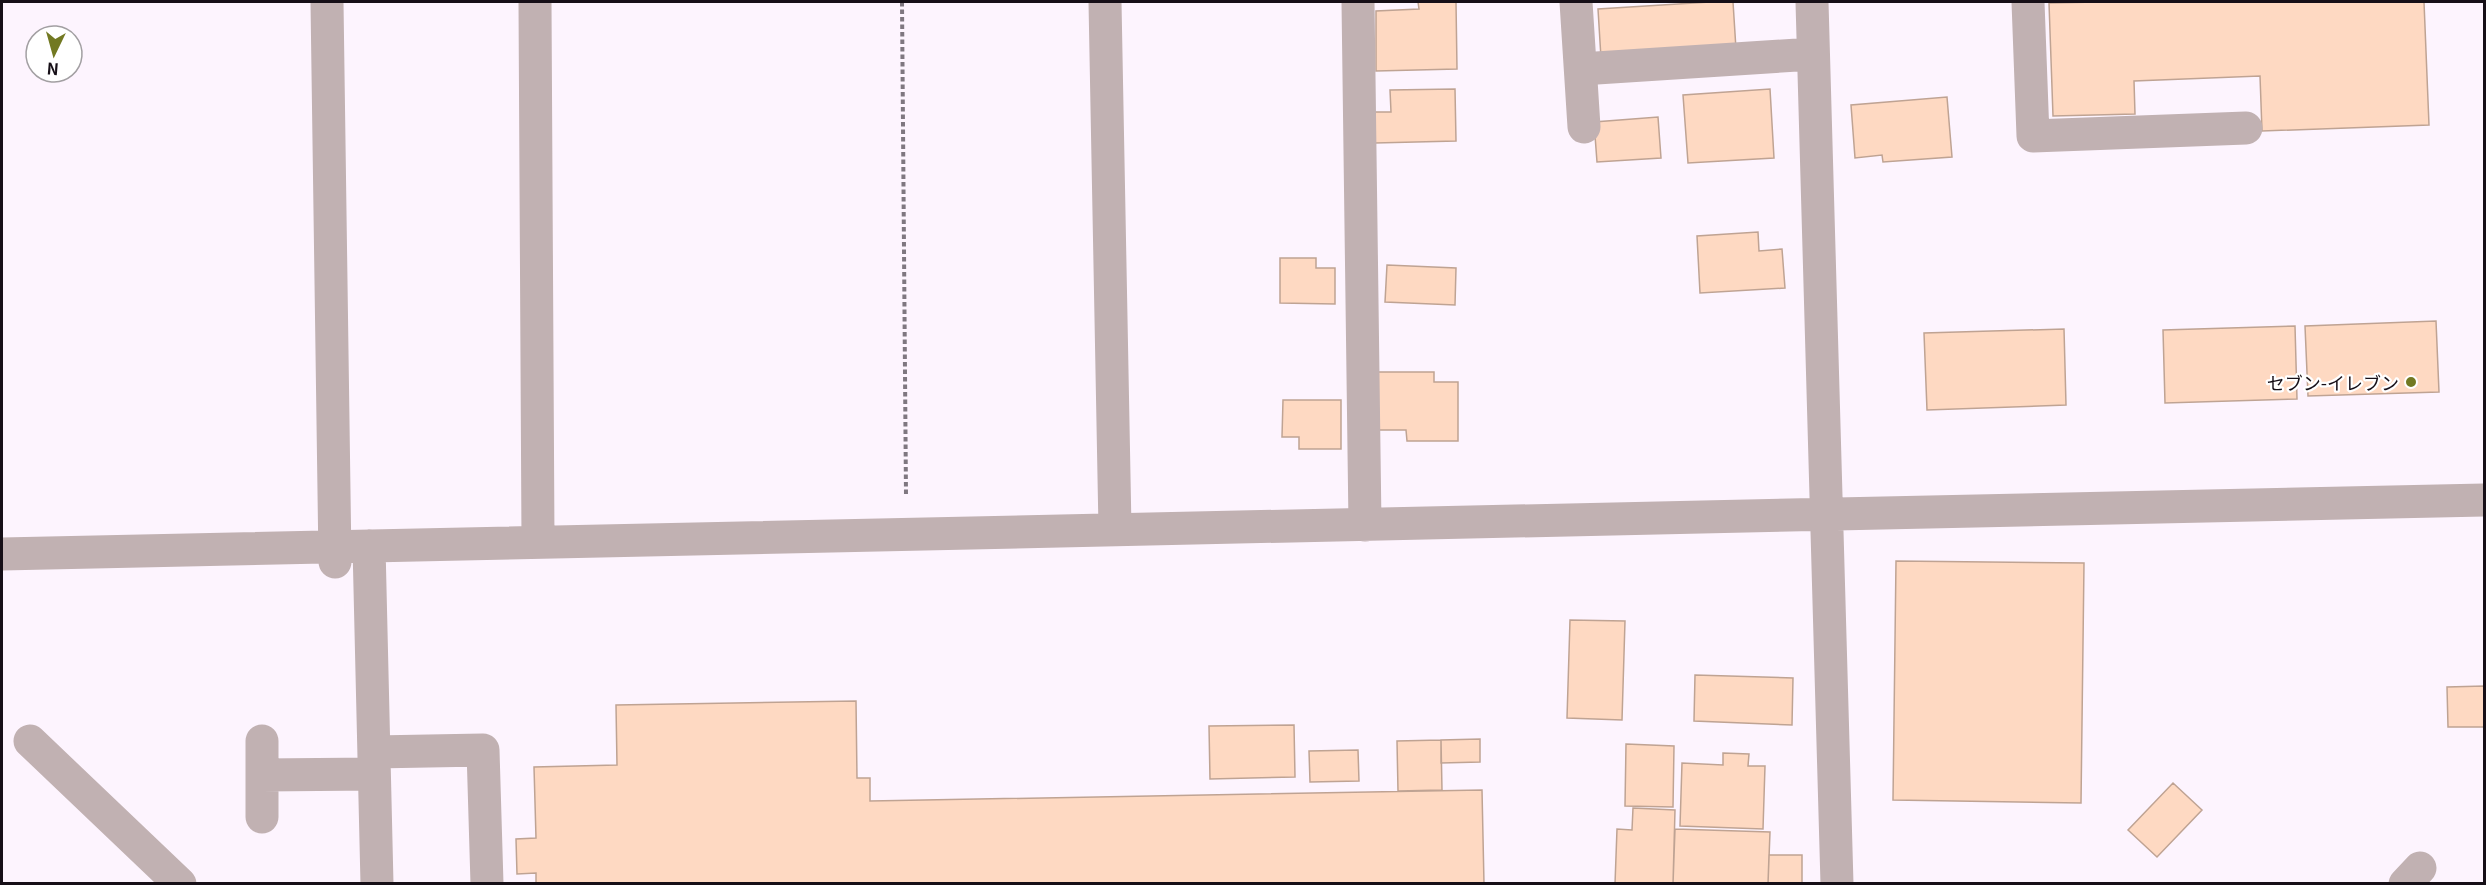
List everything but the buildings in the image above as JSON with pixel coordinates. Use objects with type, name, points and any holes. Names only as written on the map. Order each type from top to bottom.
[{"type":"street","points":[[327,2],[335,554]]},
{"type":"street","points":[[535,2],[538,542]]},
{"type":"street","points":[[1105,2],[1116,529]]},
{"type":"street","points":[[1358,2],[1365,525]]},
{"type":"street","points":[[1576,2],[1584,127]]},
{"type":"street","points":[[1812,2],[1837,884]]},
{"type":"street","points":[[2028,2],[2033,136],[2246,128]]},
{"type":"street","points":[[1581,69],[1813,54]]},
{"type":"street","points":[[2,554],[335,554],[369,546],[2484,500]]},
{"type":"street","points":[[369,546],[377,884]]},
{"type":"street","points":[[30,741],[180,884]]},
{"type":"street","points":[[262,741],[262,817]]},
{"type":"street","points":[[262,775],[483,750],[487,884]]},
{"type":"path","points":[[902,2],[906,534]]},
{"type":"place","name":"セブン-イレブン","points":[[2411,382]]}]
